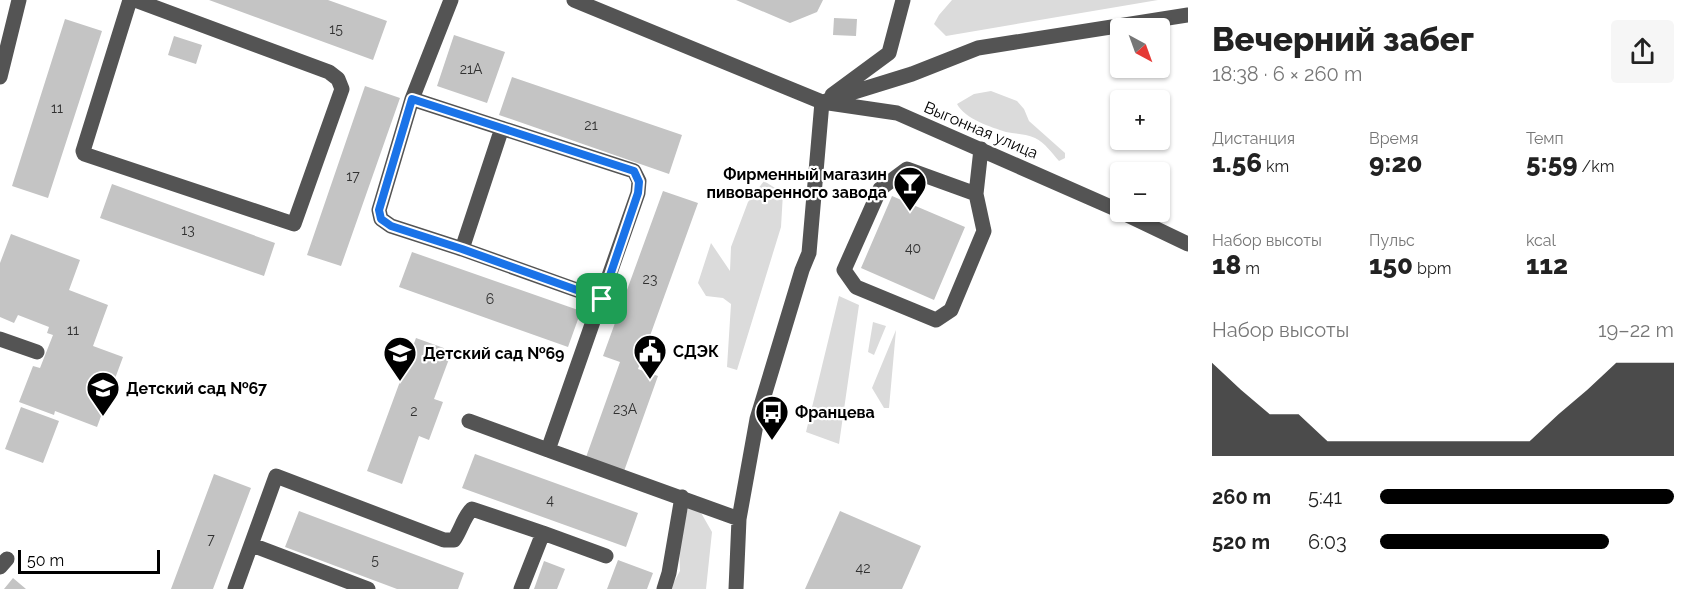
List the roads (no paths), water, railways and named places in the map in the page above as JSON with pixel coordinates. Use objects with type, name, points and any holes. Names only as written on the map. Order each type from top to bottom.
[{"type":"street","points":[[0,77],[19,0]]},
{"type":"street","points":[[130,0],[83,151],[84,154],[294,224],[342,89],[338,79],[329,72],[135,0]]},
{"type":"street","points":[[451,0],[412,99],[379,210],[381,219],[391,226],[602,299]]},
{"type":"street","name":"Выгонная улица","points":[[574,0],[822,102],[897,113],[1110,206]]},
{"type":"street","points":[[736,589],[740,519],[757,419],[809,253],[822,102],[889,53],[903,0]]},
{"type":"street","points":[[822,102],[912,74],[978,48],[1188,15]]},
{"type":"street","points":[[412,99],[634,171],[639,182],[638,193],[548,450]]},
{"type":"street","points":[[462,249],[502,128]]},
{"type":"street","points":[[975,194],[907,169],[880,189],[844,270],[856,287],[936,320],[951,310],[984,231],[975,194],[981,149]]},
{"type":"street","name":"Выгонная улица","points":[[1143,222],[1188,244]]},
{"type":"street","points":[[0,339],[37,352]]},
{"type":"street","points":[[469,421],[740,519]]},
{"type":"street","points":[[236,589],[276,476],[444,540],[454,540],[462,529],[467,513],[472,509],[606,556]]},
{"type":"street","points":[[664,589],[669,573],[682,497]]},
{"type":"street","points":[[521,589],[543,533]]},
{"type":"street","points":[[252,545],[368,589]]},
{"type":"place","name":"Фирменный магазин пивоваренного завода","points":[[910,212]]},
{"type":"place","name":"СДЭК","points":[[650,380]]},
{"type":"place","name":"Детский сад №69","points":[[400,382]]},
{"type":"place","name":"Детский сад №67","points":[[103,417]]},
{"type":"place","name":"Францева","points":[[772,441]]}]
